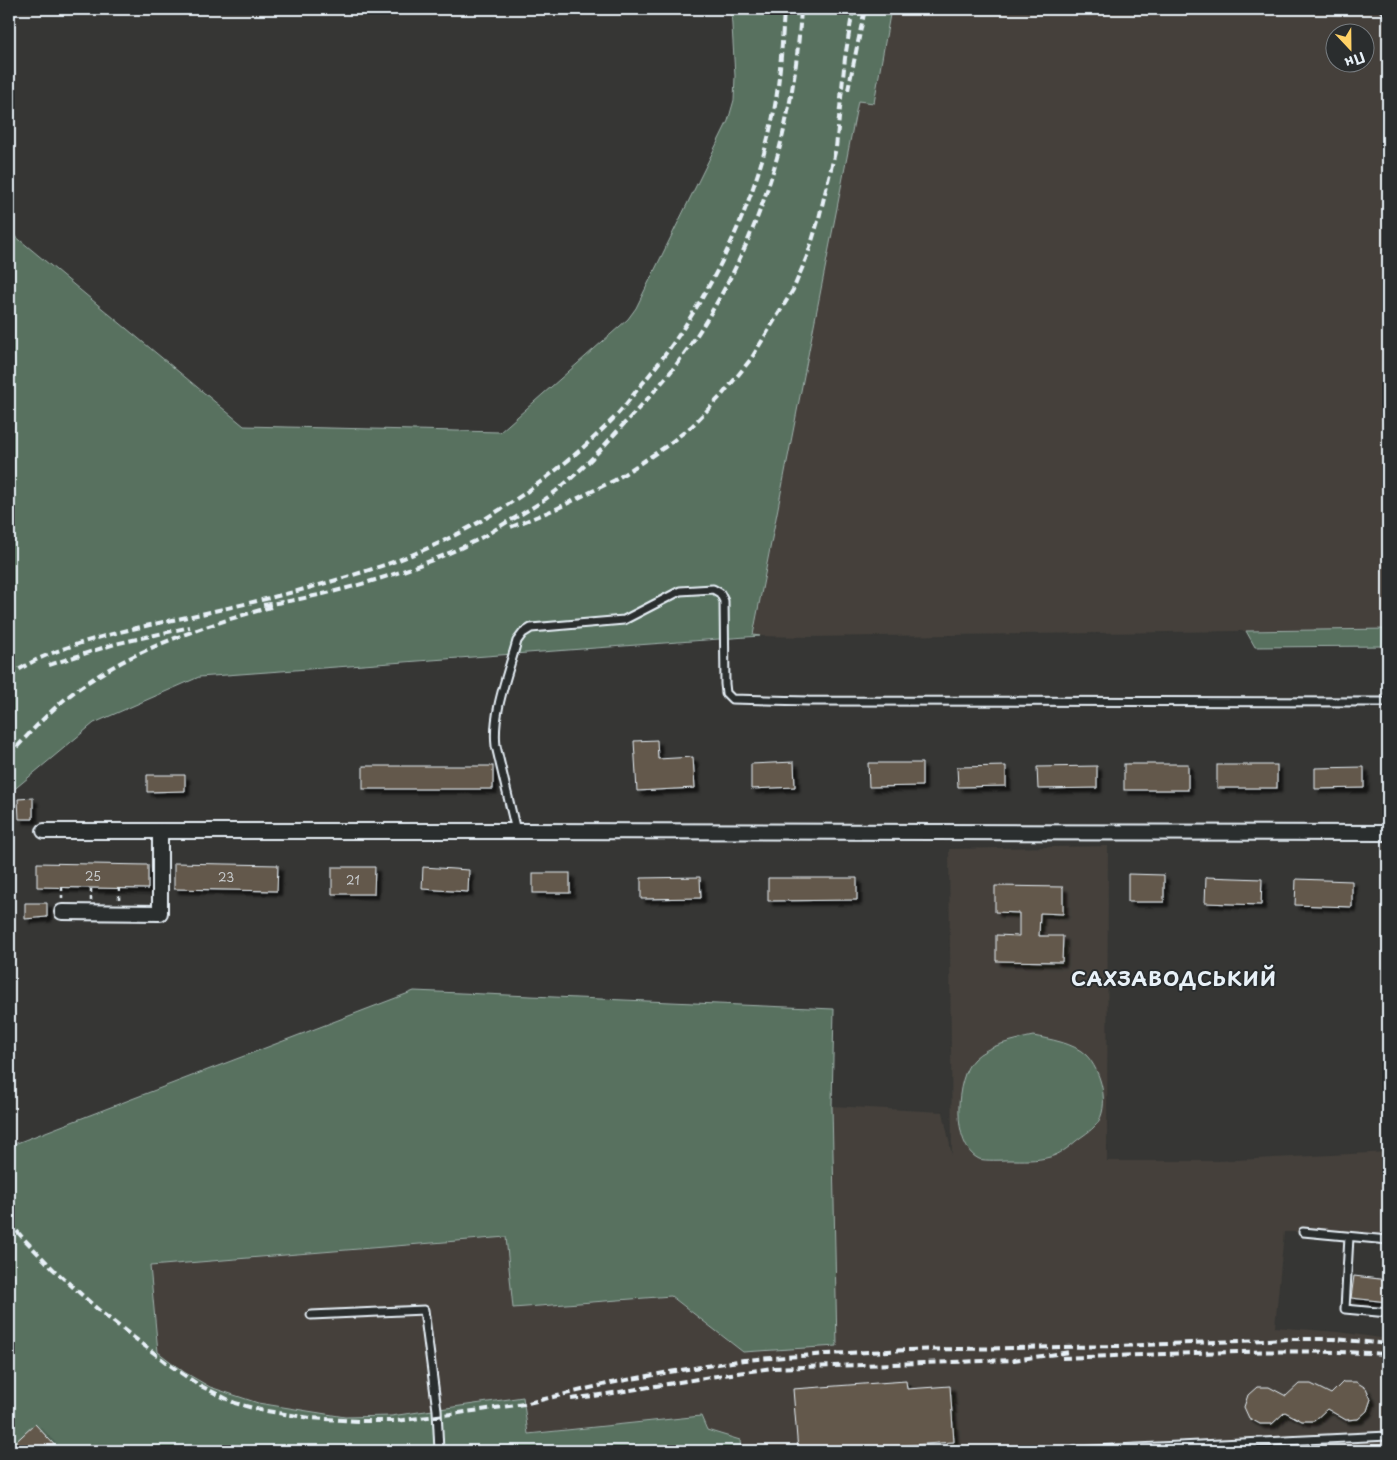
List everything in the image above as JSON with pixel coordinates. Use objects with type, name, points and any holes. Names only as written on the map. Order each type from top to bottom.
[{"type":"street","points":[[44,831],[1388,833]]},
{"type":"street","points":[[62,912],[160,913],[160,831]]},
{"type":"lane","points":[[1385,9],[1388,13]]},
{"type":"lane","points":[[516,831],[494,732],[517,641],[523,633],[531,628],[624,620],[680,591],[713,589],[720,593],[724,600],[725,684],[726,693],[732,699],[827,701],[1388,702]]},
{"type":"lane","points":[[1303,1232],[1388,1240]]},
{"type":"lane","points":[[1349,1236],[1345,1308],[1388,1313]]},
{"type":"lane","points":[[311,1315],[424,1310],[437,1410],[440,1451]]},
{"type":"lane","points":[[1074,1451],[1388,1436]]},
{"type":"shaded area","points":[[891,9],[1388,9],[1388,629],[809,637],[753,636],[858,100],[874,103]]},
{"type":"shaded area","points":[[1108,846],[1107,1161],[1218,1161],[1388,1152],[1388,1240],[1284,1232],[1275,1327],[1339,1332],[1388,1339],[1388,1451],[741,1451],[740,1440],[707,1430],[701,1416],[528,1434],[523,1398],[391,1416],[345,1417],[258,1403],[210,1387],[184,1372],[158,1352],[150,1266],[506,1237],[513,1308],[671,1296],[743,1352],[836,1346],[832,1106],[943,1112],[952,1155],[949,849]]},
{"type":"green space","points":[[731,9],[891,9],[874,103],[858,101],[753,635],[760,636],[199,677],[94,723],[11,792],[9,797],[9,231],[244,426],[500,432],[628,319],[636,308],[728,121],[734,100],[735,76]]},
{"type":"green space","points":[[1388,629],[1388,646],[1255,647],[1246,631]]},
{"type":"green space","points":[[414,991],[834,1009],[832,1106],[837,1346],[743,1352],[671,1296],[513,1308],[506,1237],[150,1266],[158,1352],[184,1372],[210,1387],[258,1403],[345,1417],[391,1416],[523,1397],[528,1434],[701,1416],[707,1430],[740,1440],[741,1451],[9,1451],[9,1146]]},
{"type":"green space","points":[[1033,1036],[1075,1047],[1086,1055],[1100,1079],[1103,1109],[1100,1117],[1096,1125],[1089,1131],[1064,1150],[1050,1157],[1030,1160],[979,1159],[970,1152],[960,1126],[960,1095],[968,1068],[974,1059],[987,1050]]},
{"type":"building","points":[[657,740],[658,759],[693,757],[695,788],[637,791],[634,741]]},
{"type":"building","points":[[794,762],[795,787],[751,789],[751,764]]},
{"type":"building","points":[[868,763],[922,763],[922,786],[869,787]]},
{"type":"building","points":[[1124,764],[1188,764],[1188,790],[1124,790]]},
{"type":"building","points":[[1217,765],[1277,765],[1277,788],[1217,788]]},
{"type":"building","points":[[363,766],[493,766],[493,789],[363,789]]},
{"type":"building","points":[[1006,766],[1006,786],[958,787],[957,767]]},
{"type":"building","points":[[1097,766],[1097,788],[1038,789],[1037,767]]},
{"type":"building","points":[[1364,767],[1364,788],[1315,789],[1315,768]]},
{"type":"building","points":[[147,775],[185,775],[185,791],[147,792]]},
{"type":"building","points":[[33,798],[33,819],[19,819],[18,799]]},
{"type":"building","points":[[37,863],[148,865],[148,889],[37,887]]},
{"type":"building","points":[[174,863],[278,865],[277,891],[174,889]]},
{"type":"building","points":[[332,867],[375,867],[374,894],[332,894]]},
{"type":"building","points":[[423,867],[469,870],[468,892],[422,889]]},
{"type":"building","points":[[533,873],[570,873],[570,893],[533,893]]},
{"type":"building","points":[[1128,874],[1164,875],[1164,902],[1128,902]]},
{"type":"building","points":[[700,877],[701,898],[641,899],[641,878]]},
{"type":"building","points":[[1206,877],[1262,879],[1261,905],[1205,903]]},
{"type":"building","points":[[768,878],[857,878],[857,900],[768,901]]},
{"type":"building","points":[[1296,879],[1352,881],[1352,907],[1295,905]]},
{"type":"building","points":[[995,886],[1063,887],[1063,914],[1040,913],[1039,936],[1063,936],[1062,962],[996,961],[996,935],[1019,936],[1019,913],[995,912]]},
{"type":"building","points":[[25,903],[47,903],[47,917],[25,919]]},
{"type":"building","points":[[1354,1276],[1388,1280],[1388,1302],[1351,1298]]},
{"type":"building","points":[[906,1381],[907,1389],[950,1386],[954,1442],[828,1451],[798,1451],[793,1389]]},
{"type":"building","points":[[1343,1382],[1356,1382],[1366,1388],[1371,1399],[1367,1411],[1358,1419],[1346,1420],[1327,1409],[1314,1421],[1302,1421],[1285,1412],[1272,1424],[1260,1424],[1249,1418],[1244,1407],[1248,1395],[1257,1387],[1269,1387],[1286,1396],[1299,1384],[1311,1384],[1331,1394]]},
{"type":"building","points":[[35,1424],[60,1451],[9,1451],[9,1448]]},
{"type":"railway","points":[[9,675],[38,659],[98,638],[288,593],[354,575],[408,557],[440,543],[502,508],[560,467],[587,444],[622,409],[682,330],[721,264],[737,229],[763,157],[775,107],[784,9]]},
{"type":"railway","points":[[263,605],[316,596],[398,573],[477,540],[536,506],[562,486],[593,457],[651,395],[679,361],[706,321],[729,280],[766,194],[790,103],[801,9]]},
{"type":"railway","points":[[511,527],[558,508],[615,480],[665,447],[692,426],[722,395],[751,359],[793,290],[808,254],[819,218],[836,148],[845,58],[853,9]]},
{"type":"railway","points":[[848,90],[865,9]]},
{"type":"railway","points":[[9,756],[50,712],[100,674],[146,650],[196,630],[271,607]]},
{"type":"railway","points":[[49,665],[115,644],[190,627]]},
{"type":"railway","points":[[9,1222],[53,1269],[102,1313],[197,1384],[235,1403],[260,1410],[310,1418],[395,1421],[437,1416],[524,1404],[611,1383],[744,1360],[828,1354],[1290,1339],[1334,1339],[1388,1344]]},
{"type":"railway","points":[[571,1399],[772,1368],[1014,1360],[1070,1352]]},
{"type":"railway","points":[[1062,1358],[1184,1353],[1347,1352],[1388,1354]]},
{"type":"district","name":"САХЗАВОДСЬКИЙ","points":[[1174,978]]}]
